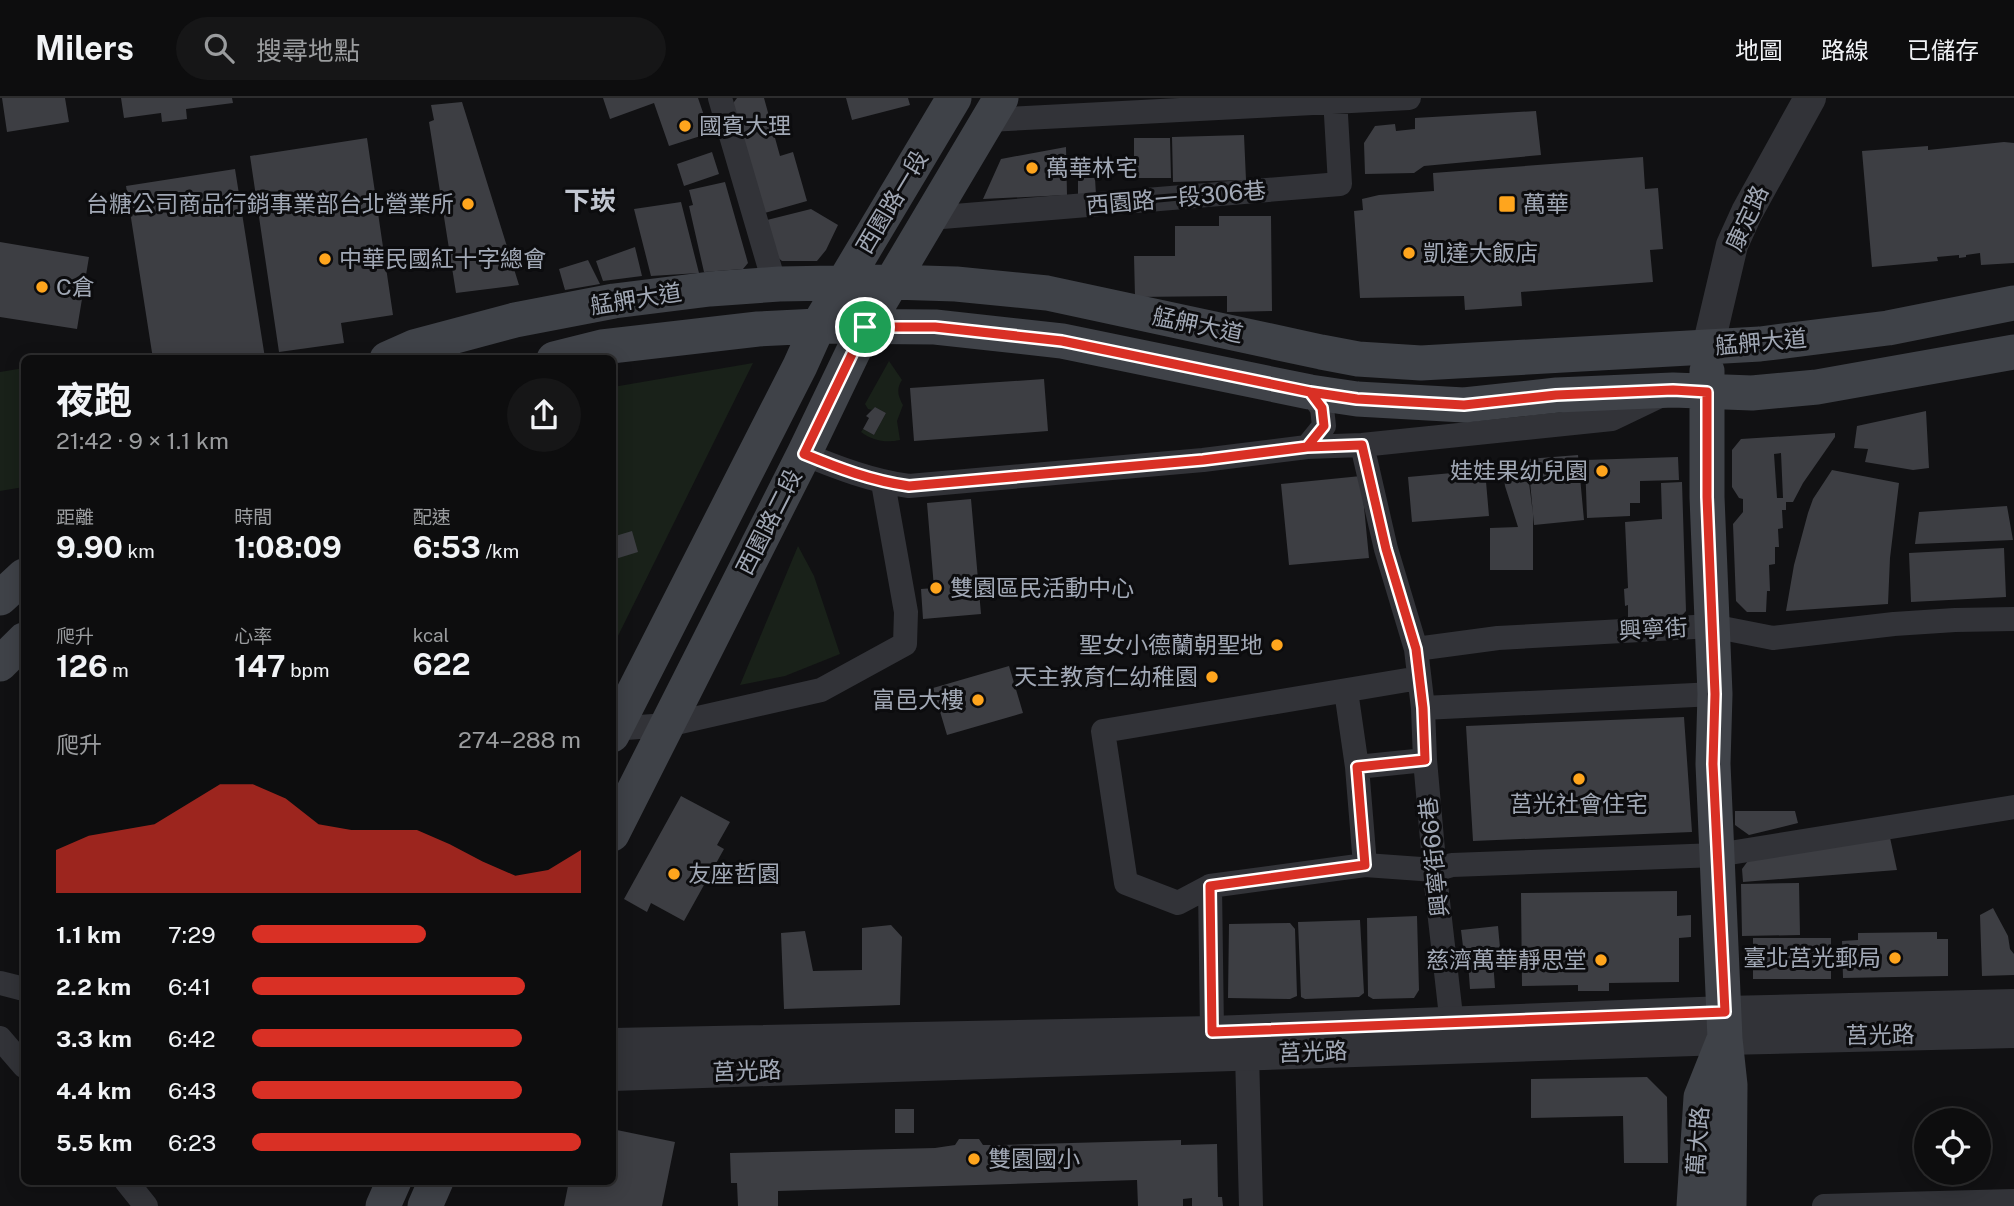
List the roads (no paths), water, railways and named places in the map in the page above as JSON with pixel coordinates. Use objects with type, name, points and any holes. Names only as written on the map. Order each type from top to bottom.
[{"type":"main road","name":"西園路一段","points":[[830,306],[954,98]]},
{"type":"main road","name":"西園路一段","points":[[891,282],[995,109]]},
{"type":"main road","name":"艋舺大道","points":[[569,355],[602,346],[758,329],[830,306],[891,282],[956,284],[1047,293],[1358,359],[1421,363],[1760,344],[1888,328],[2014,303]]},
{"type":"main road","name":"西園路二段","points":[[616,826],[804,454],[865,327],[891,282]]},
{"type":"main road","name":"艋舺大道","points":[[396,355],[414,347],[545,314],[614,301],[779,284],[830,306],[865,327],[935,327],[1062,341],[1310,392],[1357,399],[1464,405],[1556,395],[1673,390],[1752,393],[1817,387],[2014,352]]},
{"type":"main road","name":"西園路二段","points":[[616,726],[830,306]]},
{"type":"main road","name":"萬大路","points":[[1708,346],[1707,497],[1715,694],[1713,764],[1730,1085],[1729,1206]]},
{"type":"main road","points":[[0,598],[21,579]]},
{"type":"main road","points":[[0,664],[21,643]]},
{"type":"main road","name":"萬大路","points":[[1694,1206],[1701,1097],[1725,1025]]},
{"type":"main road","points":[[383,1206],[392,1185]]},
{"type":"main road","points":[[425,1206],[434,1185]]},
{"type":"street","points":[[719,98],[771,272],[779,284]]},
{"type":"street","points":[[995,109],[1409,98]]},
{"type":"street","name":"康定路","points":[[1708,346],[1732,245],[1747,212],[1810,98]]},
{"type":"street","name":"西園路一段306巷","points":[[930,218],[1340,184],[1335,100]]},
{"type":"street","name":"艋舺大道","points":[[804,454],[883,483],[922,485],[1612,419],[1673,390]]},
{"type":"street","points":[[1307,447],[1324,426],[1322,408],[1310,392]]},
{"type":"street","name":"興寧街66巷","points":[[1362,445],[1386,549],[1416,649],[1435,870],[1452,1025]]},
{"type":"street","name":"西園路二段","points":[[616,732],[667,725],[821,690],[905,644],[906,612],[883,483]]},
{"type":"street","name":"興寧街","points":[[1416,649],[1498,638],[1712,626],[1773,638],[1894,624],[2014,619]]},
{"type":"street","points":[[1419,678],[1103,731],[1126,883],[1178,903],[1210,886],[1365,865],[1435,870],[1452,865],[1717,855],[2014,807]]},
{"type":"street","points":[[1346,691],[1357,767],[1365,865]]},
{"type":"street","points":[[1423,708],[1715,694]]},
{"type":"street","points":[[1357,767],[1425,760]]},
{"type":"street","points":[[1210,886],[1212,1032]]},
{"type":"street","points":[[0,983],[21,988]]},
{"type":"street","name":"莒光路","points":[[616,1074],[1247,1054],[2014,1005]]},
{"type":"street","name":"莒光路","points":[[616,1044],[1452,1025],[1725,1025],[2014,1032]]},
{"type":"street","points":[[0,1038],[21,1062]]},
{"type":"street","points":[[1247,1054],[1251,1206]]},
{"type":"street","points":[[129,1185],[146,1206]]},
{"type":"street","points":[[1824,1206],[2014,1201]]},
{"type":"place","name":"國賓大理","points":[[685,126]]},
{"type":"place","name":"萬華林宅","points":[[1032,168]]},
{"type":"place","name":"台糖公司商品行銷事業部台北營業所","points":[[468,204]]},
{"type":"place","name":"萬華","points":[[1507,204]]},
{"type":"place","name":"凱達大飯店","points":[[1409,253]]},
{"type":"place","name":"中華民國紅十字總會","points":[[325,259]]},
{"type":"place","name":"C倉","points":[[42,287]]},
{"type":"place","name":"娃娃果幼兒園","points":[[1602,471]]},
{"type":"place","name":"雙園區民活動中心","points":[[936,588]]},
{"type":"place","name":"聖女小德蘭朝聖地","points":[[1277,645]]},
{"type":"place","name":"天主教育仁幼稚園","points":[[1212,677]]},
{"type":"place","name":"富邑大樓","points":[[978,700]]},
{"type":"place","name":"莒光社會住宅","points":[[1579,779]]},
{"type":"place","name":"友座哲園","points":[[674,874]]},
{"type":"place","name":"臺北莒光郵局","points":[[1895,958]]},
{"type":"place","name":"慈濟萬華靜思堂","points":[[1601,960]]},
{"type":"place","name":"雙園國小","points":[[974,1159]]},
{"type":"district","name":"下崁","points":[[590,201]]}]
